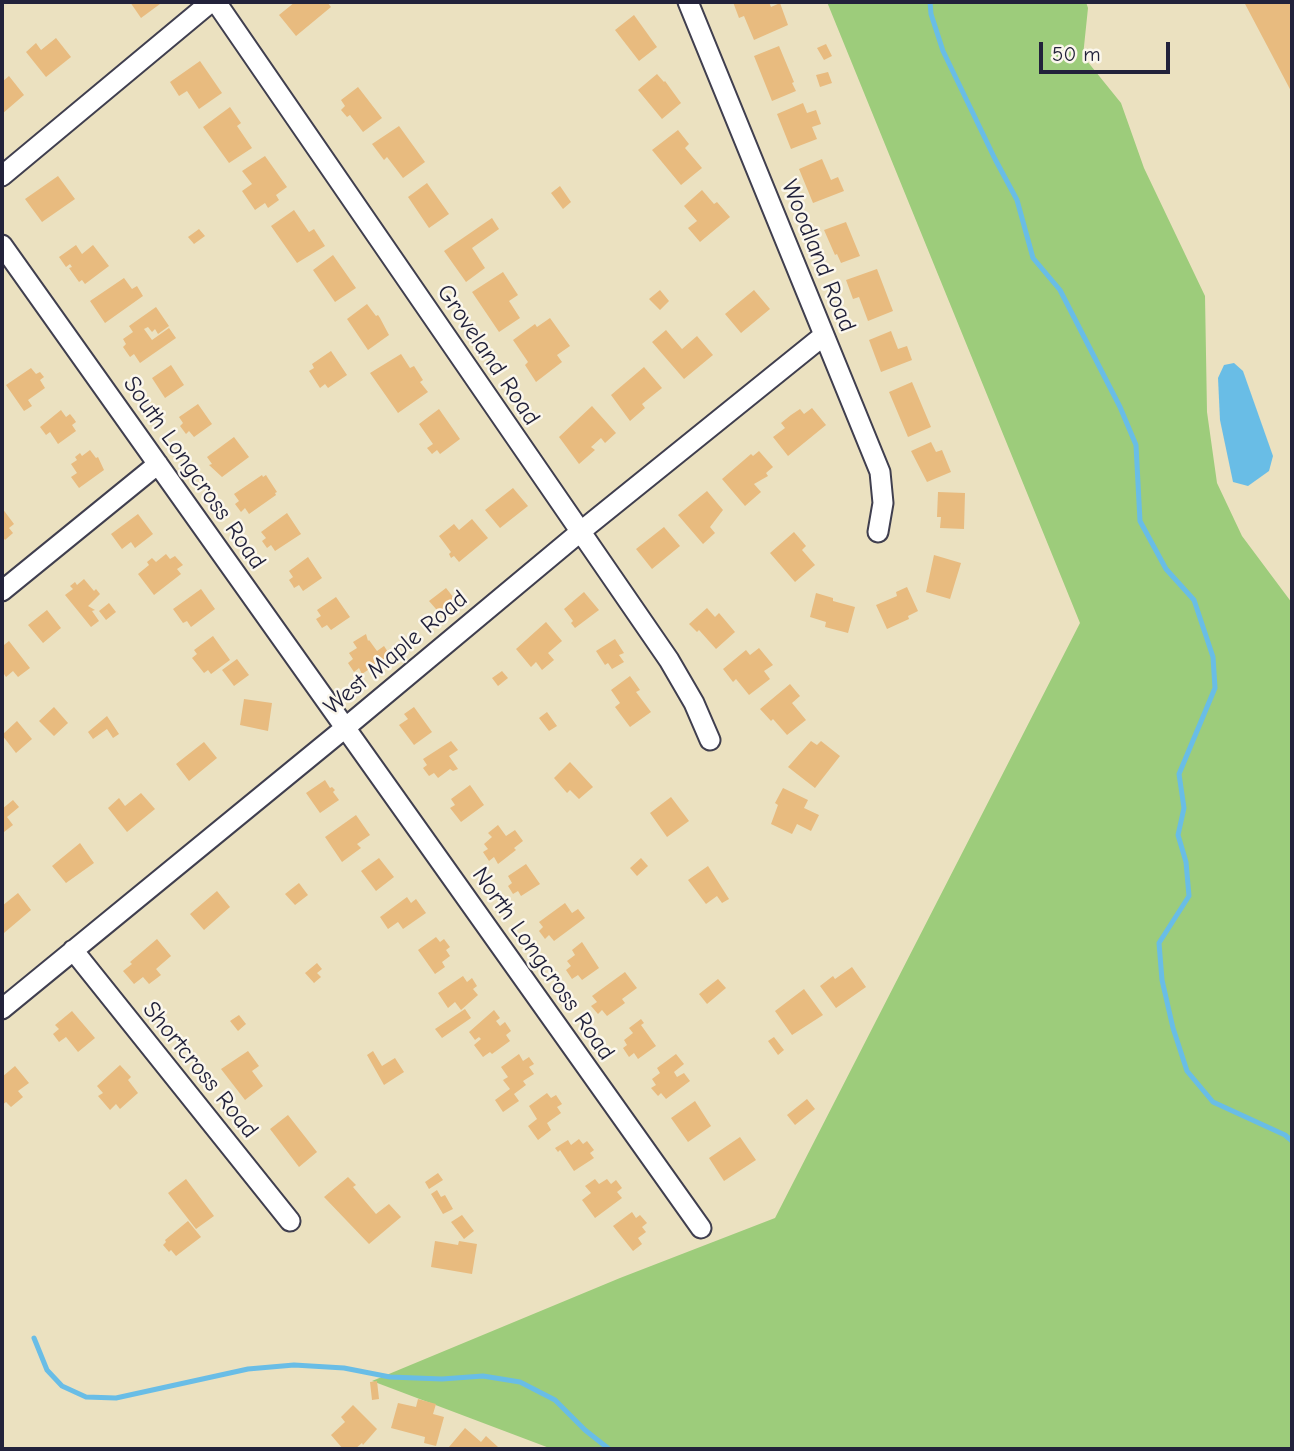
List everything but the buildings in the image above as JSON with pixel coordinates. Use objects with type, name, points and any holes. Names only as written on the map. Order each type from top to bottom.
[{"type":"street","points":[[2,176],[214,2]]},
{"type":"street","name":"Groveland Road","points":[[214,2],[669,660],[694,703],[710,740]]},
{"type":"street","name":"Woodland Road","points":[[688,2],[880,472],[883,503],[878,532]]},
{"type":"street","name":"South Longcross Road","points":[[2,245],[345,728]]},
{"type":"street","name":"West Maple Road","points":[[2,1009],[823,335]]},
{"type":"street","points":[[2,591],[158,464]]},
{"type":"street","name":"North Longcross Road","points":[[345,728],[701,1228]]},
{"type":"street","name":"Shortcross Road","points":[[73,950],[290,1221]]},
{"type":"green space","points":[[827,2],[1086,2],[1088,8],[1083,56],[1121,103],[1144,168],[1205,296],[1207,412],[1217,483],[1242,536],[1292,603],[1292,1449],[552,1449],[372,1381],[620,1278],[775,1218],[1080,623]]},
{"type":"water","points":[[1234,363],[1243,371],[1273,456],[1269,471],[1248,486],[1233,482],[1220,420],[1218,378],[1224,365]]},
{"type":"waterway","points":[[930,2],[931,14],[943,51],[1017,200],[1033,258],[1060,290],[1120,407],[1136,445],[1140,521],[1166,569],[1194,600],[1213,657],[1215,688],[1179,774],[1184,808],[1178,835],[1186,862],[1189,896],[1159,943],[1162,980],[1173,1028],[1187,1071],[1213,1102],[1285,1135],[1292,1141]]},
{"type":"waterway","points":[[34,1338],[47,1370],[62,1386],[86,1397],[116,1398],[248,1369],[294,1365],[344,1368],[390,1377],[442,1379],[483,1376],[520,1382],[555,1400],[609,1449]]}]
